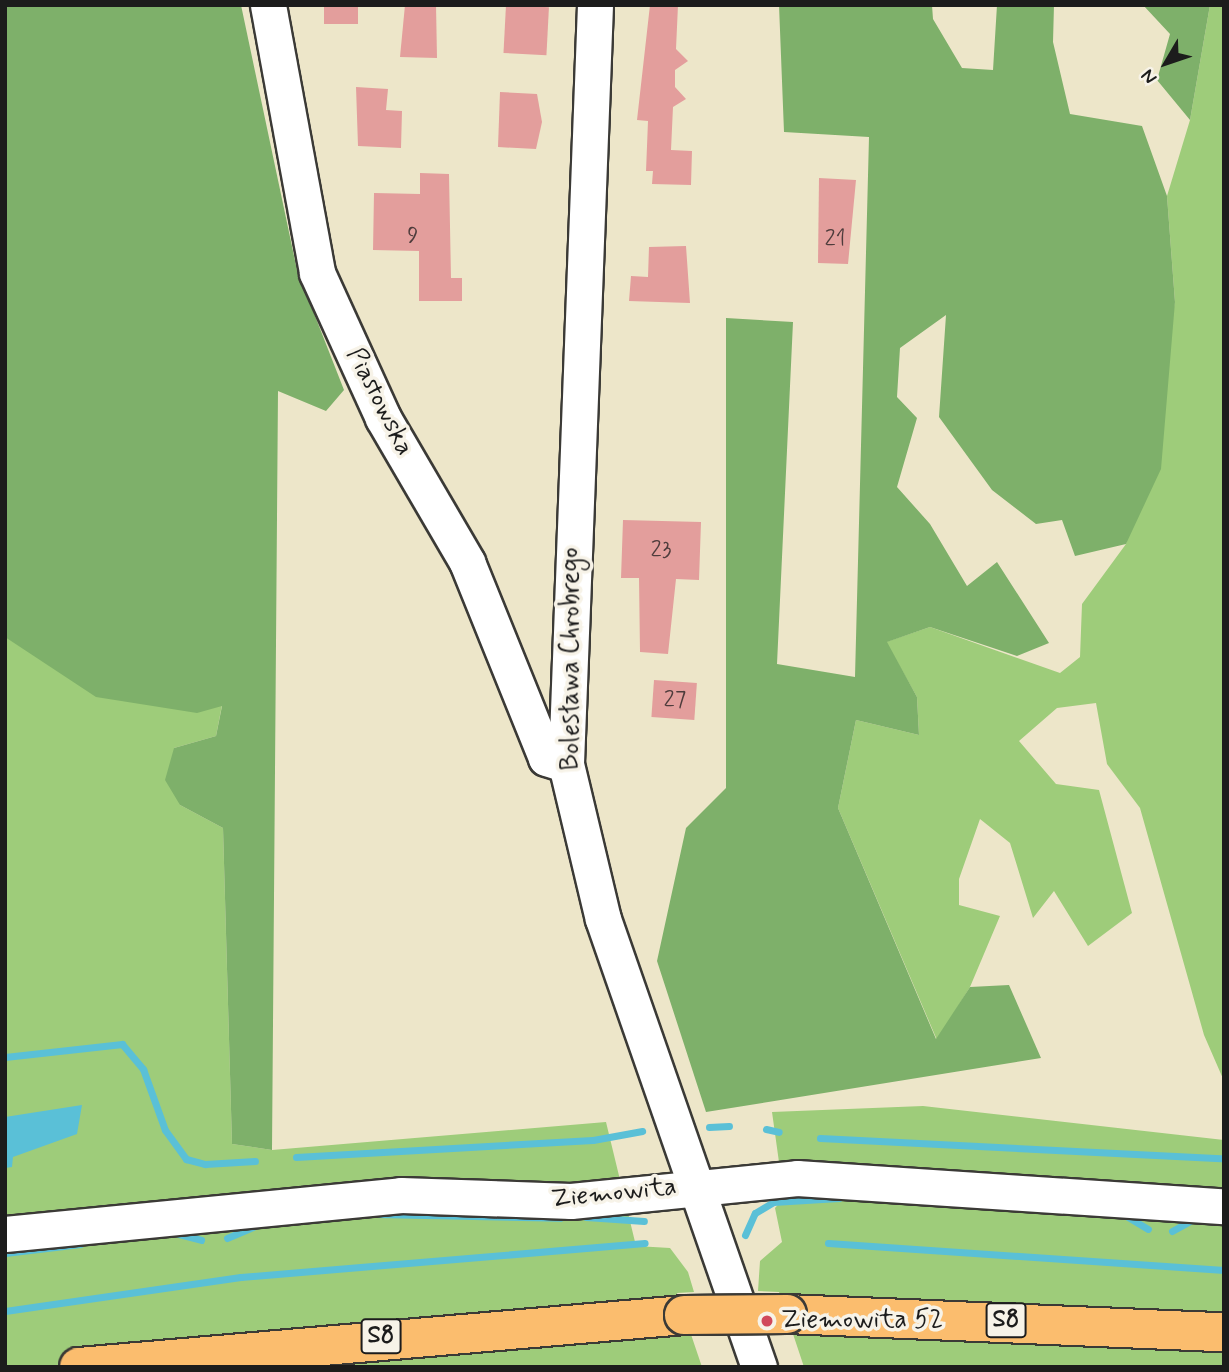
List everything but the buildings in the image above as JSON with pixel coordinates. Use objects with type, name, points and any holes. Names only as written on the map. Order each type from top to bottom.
[{"type":"highway","name":"S8","points":[[79,1367],[684,1315],[787,1314],[1224,1332]]},
{"type":"street","name":"Piastowska","points":[[268,5],[317,273],[383,418],[467,562],[546,758],[566,764]]},
{"type":"street","name":"Bolesława Chrobrego","points":[[595,5],[566,764],[603,919],[759,1367]]},
{"type":"street","name":"Ziemowita","points":[[5,1234],[401,1195],[571,1201],[696,1185],[806,1178],[1224,1206]]},
{"type":"green space","points":[[5,5],[241,5],[297,270],[344,390],[326,411],[278,391],[272,1150],[232,1144],[223,828],[180,805],[165,780],[174,748],[216,736],[222,706],[197,713],[96,697],[5,637]]},
{"type":"green space","points":[[779,5],[932,5],[933,19],[962,68],[993,70],[997,5],[1054,5],[1053,42],[1070,114],[1142,126],[1167,196],[1175,302],[1161,469],[1126,544],[1075,556],[1062,520],[1036,524],[992,490],[939,417],[946,315],[900,348],[897,397],[917,418],[897,487],[930,524],[967,586],[997,562],[1049,643],[1017,656],[930,627],[887,642],[917,697],[919,735],[856,720],[838,808],[936,1039],[970,987],[1009,985],[1041,1058],[706,1112],[657,961],[686,828],[726,788],[726,318],[793,322],[777,664],[855,677],[869,137],[784,132]]},
{"type":"green space","points":[[1143,5],[1210,5],[1190,120],[1157,80],[1170,34]]},
{"type":"green space","points":[[1210,5],[1224,5],[1224,1081],[1204,1035],[1140,808],[1107,764],[1096,703],[1057,708],[1019,741],[1056,784],[1099,790],[1132,913],[1088,946],[1054,891],[1033,918],[1010,843],[980,819],[959,879],[959,905],[1000,916],[970,987],[937,1040],[838,808],[856,720],[919,735],[917,697],[886,642],[930,627],[1060,673],[1080,657],[1082,604],[1126,544],[1175,302],[1167,196],[1190,120]]},
{"type":"green space","points":[[5,637],[222,705],[216,736],[174,748],[180,805],[223,828],[232,1144],[272,1150],[606,1122],[636,1246],[670,1248],[688,1272],[694,1292],[677,1293],[702,1367],[5,1367]]},
{"type":"green space","points":[[923,1106],[1224,1140],[1224,1367],[804,1367],[779,1292],[758,1291],[760,1261],[782,1242],[775,1208],[784,1198],[772,1112]]},
{"type":"water","points":[[82,1105],[77,1134],[13,1157],[12,1167],[5,1168],[5,1117]]},
{"type":"waterway","points":[[5,1057],[122,1044],[143,1069],[165,1130],[186,1159],[205,1164],[255,1161]]},
{"type":"waterway","points":[[709,1127],[729,1126]]},
{"type":"waterway","points":[[766,1129],[779,1132]]},
{"type":"waterway","points":[[296,1157],[593,1140],[642,1131]]},
{"type":"waterway","points":[[820,1138],[1221,1158]]},
{"type":"waterway","points":[[745,1235],[755,1213],[773,1202],[839,1198]]},
{"type":"waterway","points":[[376,1214],[560,1218]]},
{"type":"waterway","points":[[1123,1214],[1148,1229]]},
{"type":"waterway","points":[[586,1217],[644,1221]]},
{"type":"waterway","points":[[1172,1231],[1195,1218]]},
{"type":"waterway","points":[[227,1238],[253,1227]]},
{"type":"waterway","points":[[175,1233],[201,1240]]},
{"type":"waterway","points":[[5,1311],[241,1277],[645,1243]]},
{"type":"waterway","points":[[828,1243],[1224,1270]]},
{"type":"waterway","points":[[5,1253],[80,1244]]},
{"type":"place","name":"Ziemowita 52","points":[[767,1321]]}]
